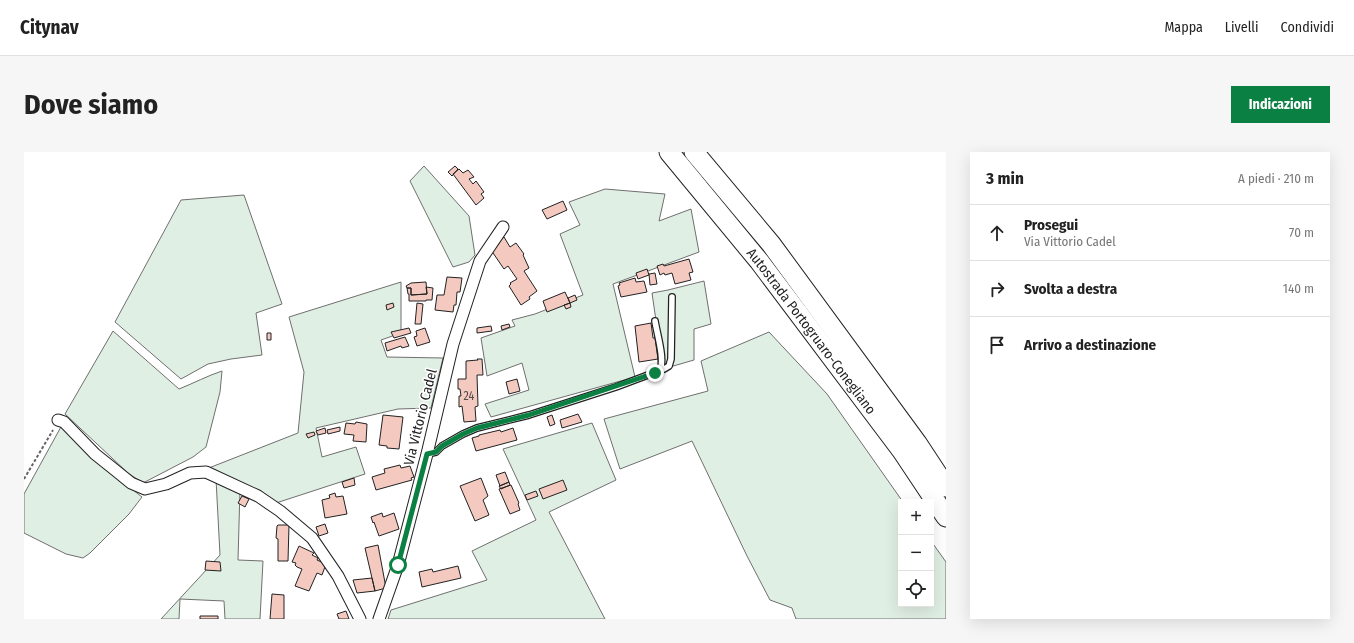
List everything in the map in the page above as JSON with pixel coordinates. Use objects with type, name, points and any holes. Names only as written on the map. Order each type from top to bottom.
[{"type":"highway","name":"Autostrada Portogruaro-Conegliano","points":[[669,152],[759,261],[902,451],[946,517]]},
{"type":"highway","name":"Autostrada Portogruaro-Conegliano","points":[[694,152],[771,244],[917,443],[946,487]]},
{"type":"street","name":"Via Vittorio Cadel","points":[[379,619],[398,565],[427,454],[453,344],[480,261],[504,227]]},
{"type":"street","points":[[58,420],[64,422],[95,454],[131,483],[145,489],[166,484],[190,473],[206,472],[258,496],[280,511],[312,538],[338,576],[360,619]]},
{"type":"lane","points":[[427,454],[436,452],[442,446],[477,428],[529,415],[660,371],[668,366],[672,359],[672,297]]},
{"type":"lane","points":[[655,321],[662,367],[660,371]]},
{"type":"path","points":[[24,479],[58,420]]},
{"type":"green space","points":[[424,166],[469,216],[475,255],[469,262],[453,267],[410,181]]},
{"type":"green space","points":[[605,189],[665,194],[659,221],[691,209],[699,252],[613,284],[635,377],[491,417],[485,404],[529,390],[522,363],[487,376],[481,338],[515,326],[512,320],[535,314],[583,295],[560,234],[580,225],[569,202]]},
{"type":"green space","points":[[244,195],[282,304],[256,313],[262,355],[208,364],[181,379],[115,322],[181,200]]},
{"type":"green space","points":[[704,281],[711,324],[694,329],[694,360],[663,369],[652,293]]},
{"type":"green space","points":[[401,282],[401,333],[381,340],[387,357],[443,358],[431,408],[398,409],[316,428],[322,457],[356,447],[365,474],[276,503],[240,490],[238,560],[263,561],[260,619],[225,619],[224,601],[180,599],[179,619],[161,619],[220,555],[216,479],[196,473],[298,433],[304,372],[289,317]]},
{"type":"green space","points":[[113,331],[179,389],[222,371],[220,392],[206,447],[193,457],[143,483],[128,473],[65,414]]},
{"type":"green space","points":[[769,332],[827,394],[901,499],[898,499],[898,607],[934,607],[934,545],[946,562],[946,619],[796,619],[792,608],[770,600],[747,556],[692,441],[620,469],[604,419],[708,391],[701,361]]},
{"type":"green space","points":[[592,423],[616,480],[549,512],[605,619],[388,619],[391,610],[487,580],[472,551],[536,520],[503,449]]},
{"type":"green space","points":[[62,425],[110,472],[142,497],[129,514],[90,553],[83,558],[66,554],[24,533],[24,494]]},
{"type":"building","points":[[455,166],[458,169],[452,176],[448,172]]},
{"type":"building","points":[[459,169],[463,173],[468,170],[474,177],[469,179],[473,184],[476,181],[484,192],[481,194],[484,198],[476,205],[453,174]]},
{"type":"building","points":[[563,201],[567,210],[547,219],[542,210]]},
{"type":"building","points":[[504,237],[510,247],[516,243],[524,254],[523,255],[529,268],[524,271],[537,291],[529,297],[530,299],[521,305],[509,286],[511,284],[510,283],[517,279],[508,266],[504,269],[491,250],[493,244]]},
{"type":"building","points":[[689,259],[693,272],[689,273],[691,280],[675,284],[672,273],[665,275],[664,273],[660,275],[657,266],[663,264],[664,266]]},
{"type":"building","points":[[647,269],[649,275],[638,279],[636,273]]},
{"type":"building","points":[[655,273],[657,284],[650,285],[649,274]]},
{"type":"building","points":[[447,277],[462,278],[460,292],[457,292],[456,305],[454,305],[453,312],[435,310],[437,295],[444,295]]},
{"type":"building","points":[[635,278],[636,282],[644,281],[647,292],[621,297],[618,286],[620,285],[619,283]]},
{"type":"building","points":[[426,282],[427,294],[411,295],[411,288],[407,288],[406,286],[411,283]]},
{"type":"building","points":[[426,287],[433,288],[432,300],[409,301],[407,288],[411,288],[411,295],[427,294]]},
{"type":"building","points":[[565,292],[570,303],[547,312],[543,301]]},
{"type":"building","points":[[575,295],[577,300],[570,303],[568,298]]},
{"type":"building","points":[[393,303],[394,307],[387,310],[386,305]]},
{"type":"building","points":[[417,303],[423,304],[421,324],[415,324]]},
{"type":"building","points":[[570,303],[571,307],[566,309],[564,305]]},
{"type":"building","points":[[651,323],[658,359],[639,362],[635,326]]},
{"type":"building","points":[[509,324],[510,327],[502,330],[501,326]]},
{"type":"building","points":[[491,326],[492,331],[477,333],[477,328]]},
{"type":"building","points":[[409,328],[411,333],[394,338],[391,332]]},
{"type":"building","points":[[425,328],[430,342],[417,346],[414,337],[417,336],[416,331]]},
{"type":"building","points":[[267,333],[271,333],[271,340],[267,340]]},
{"type":"building","points":[[405,337],[409,346],[402,348],[401,346],[387,351],[385,343]]},
{"type":"building","points":[[477,359],[482,359],[483,375],[477,375],[478,406],[475,407],[476,421],[464,422],[462,406],[459,407],[459,396],[461,396],[460,389],[458,389],[458,379],[466,379],[466,361],[478,360]]},
{"type":"building","points":[[517,379],[520,391],[509,394],[506,382]]},
{"type":"building","points":[[578,414],[582,422],[562,428],[560,420]]},
{"type":"building","points":[[383,415],[403,417],[399,449],[387,448],[387,446],[379,445]]},
{"type":"building","points":[[552,415],[555,424],[550,426],[547,417]]},
{"type":"building","points":[[356,422],[367,424],[366,442],[353,441],[354,435],[344,434],[346,423],[355,424]]},
{"type":"building","points":[[340,427],[340,431],[328,434],[327,430]]},
{"type":"building","points":[[325,428],[326,433],[318,435],[316,431]]},
{"type":"building","points":[[513,428],[517,440],[476,451],[472,438],[479,435],[500,430],[501,432]]},
{"type":"building","points":[[314,432],[315,435],[308,438],[306,434]]},
{"type":"building","points":[[400,465],[401,468],[410,466],[414,477],[411,478],[412,480],[376,490],[372,477],[385,473],[384,469]]},
{"type":"building","points":[[505,472],[509,482],[500,486],[496,475]]},
{"type":"building","points":[[354,478],[355,485],[344,488],[342,482]]},
{"type":"building","points":[[481,478],[488,496],[483,500],[489,515],[475,521],[460,486]]},
{"type":"building","points":[[563,480],[567,490],[543,499],[539,489]]},
{"type":"building","points":[[509,482],[510,485],[501,489],[499,486]]},
{"type":"building","points":[[511,485],[519,503],[520,510],[510,514],[499,489]]},
{"type":"building","points":[[536,491],[538,496],[527,500],[525,495]]},
{"type":"building","points":[[335,493],[336,497],[343,496],[347,514],[325,518],[322,500],[330,498],[329,495]]},
{"type":"building","points":[[242,496],[249,499],[245,507],[238,503]]},
{"type":"building","points":[[382,513],[383,517],[394,513],[399,529],[379,536],[371,517]]},
{"type":"building","points":[[325,524],[328,533],[319,536],[316,527]]},
{"type":"building","points":[[278,525],[289,525],[288,561],[278,561],[278,539],[276,538]]},
{"type":"building","points":[[378,545],[386,588],[375,591],[365,548]]},
{"type":"building","points":[[299,546],[314,553],[312,555],[318,558],[317,560],[326,564],[322,575],[317,573],[309,591],[295,586],[302,569],[295,565],[296,563],[292,562]]},
{"type":"building","points":[[206,561],[220,562],[221,571],[205,570]]},
{"type":"building","points":[[458,566],[461,578],[422,587],[419,572],[432,569],[433,572]]},
{"type":"building","points":[[372,578],[375,591],[357,593],[353,580]]},
{"type":"building","points":[[272,594],[284,595],[284,619],[270,619]]},
{"type":"building","points":[[346,611],[349,619],[339,619],[337,614]]},
{"type":"building","points":[[200,616],[218,616],[218,619],[200,619]]},
{"type":"route","points":[[398,565],[427,454],[436,452],[442,446],[477,428],[529,415],[655,373]]}]
